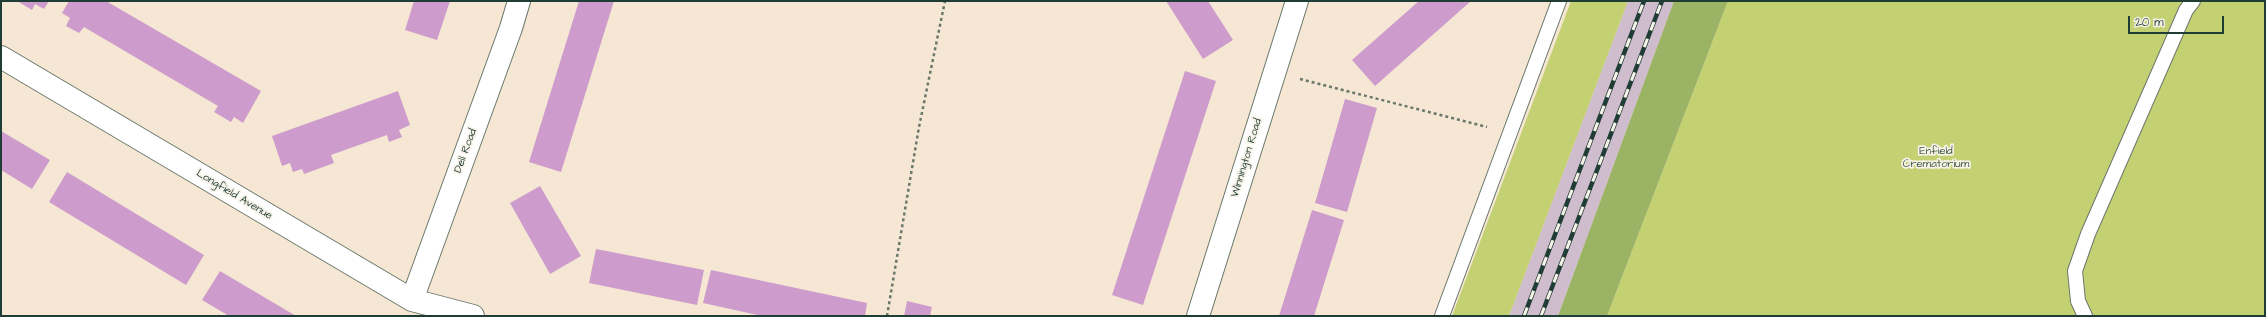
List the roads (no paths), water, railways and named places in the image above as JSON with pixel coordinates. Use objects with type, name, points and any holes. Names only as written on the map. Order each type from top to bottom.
[{"type":"street","name":"Dell Road","points":[[412,300],[511,28],[519,1]]},
{"type":"street","name":"Winnington Road","points":[[1198,316],[1297,1]]},
{"type":"street","name":"Longfield Avenue","points":[[1,58],[412,300],[473,316]]},
{"type":"lane","points":[[1442,316],[1559,1]]},
{"type":"lane","points":[[2085,316],[2078,301],[2075,271],[2088,234],[2186,10],[2193,1]]},
{"type":"railway","points":[[1524,316],[1644,1]]},
{"type":"railway","points":[[1541,316],[1662,1]]},
{"type":"park label","name":"Enfield Crematorium","points":[[1936,158]]}]
